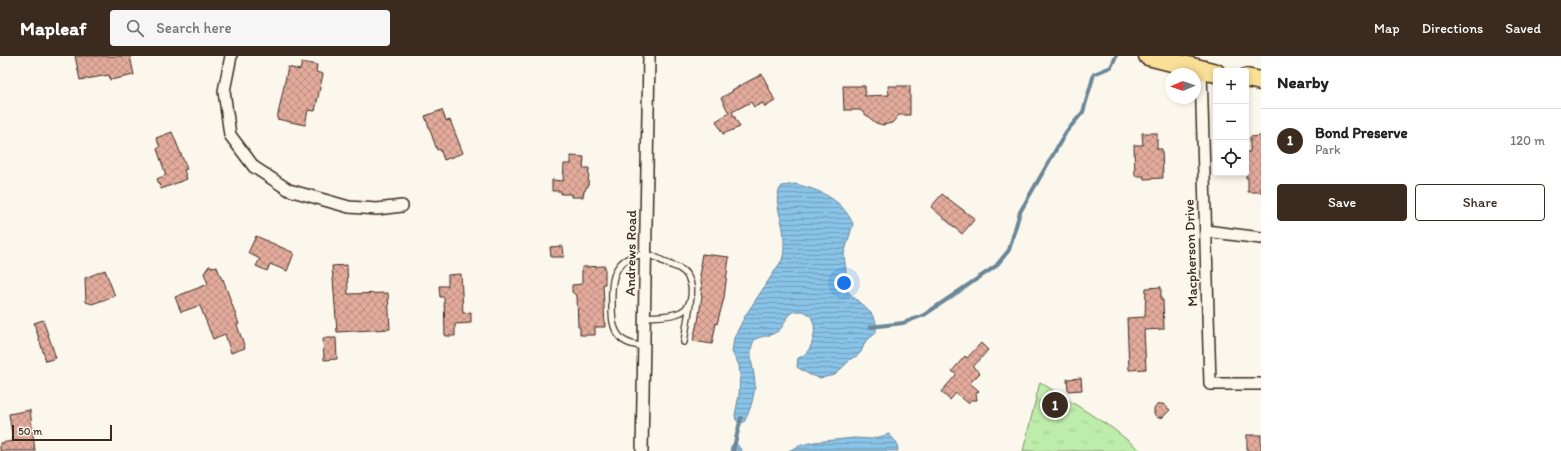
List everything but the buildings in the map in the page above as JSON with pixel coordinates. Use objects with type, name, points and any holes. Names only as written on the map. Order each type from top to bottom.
[{"type":"main road","points":[[1148,56],[1209,72]]},
{"type":"main road","points":[[1249,79],[1261,81]]},
{"type":"street","points":[[230,56],[224,91],[230,135],[254,167],[289,190],[349,207],[377,209],[402,206]]},
{"type":"street","name":"Andrews Road","points":[[642,451],[650,56]]},
{"type":"street","name":"Macpherson Drive","points":[[1209,72],[1206,231],[1210,384],[1261,384]]},
{"type":"street","points":[[1206,231],[1261,238]]},
{"type":"lane","points":[[644,347],[627,342],[617,334],[612,318],[611,292],[613,278],[621,262],[629,258],[646,254],[681,269],[687,275],[691,284],[692,295],[684,342]]},
{"type":"lane","points":[[645,317],[671,315],[682,312],[690,304]]},
{"type":"green space","points":[[1040,382],[1112,428],[1141,451],[1023,451]]},
{"type":"water","points":[[795,184],[813,189],[829,197],[843,208],[853,224],[844,254],[848,292],[871,313],[876,322],[876,333],[865,342],[861,352],[852,358],[835,375],[820,378],[810,375],[797,367],[798,358],[804,355],[813,341],[814,324],[811,317],[806,313],[799,311],[791,313],[778,331],[755,339],[752,344],[751,356],[755,379],[754,395],[744,422],[739,423],[736,420],[735,415],[739,395],[740,375],[739,365],[732,352],[734,338],[745,316],[782,260],[784,236],[777,201],[779,190],[782,186]]},
{"type":"water","points":[[889,434],[897,443],[898,451],[788,451],[814,442],[854,438],[872,439]]},
{"type":"water","points":[[735,442],[742,451],[730,451],[731,446]]},
{"type":"waterway","points":[[871,327],[903,323],[924,315],[996,266],[1009,250],[1020,212],[1066,132],[1083,112],[1094,74],[1111,67],[1116,56]]},
{"type":"waterway","points":[[733,451],[741,418]]},
{"type":"place","name":"Bond Preserve","points":[[1055,405]]}]
